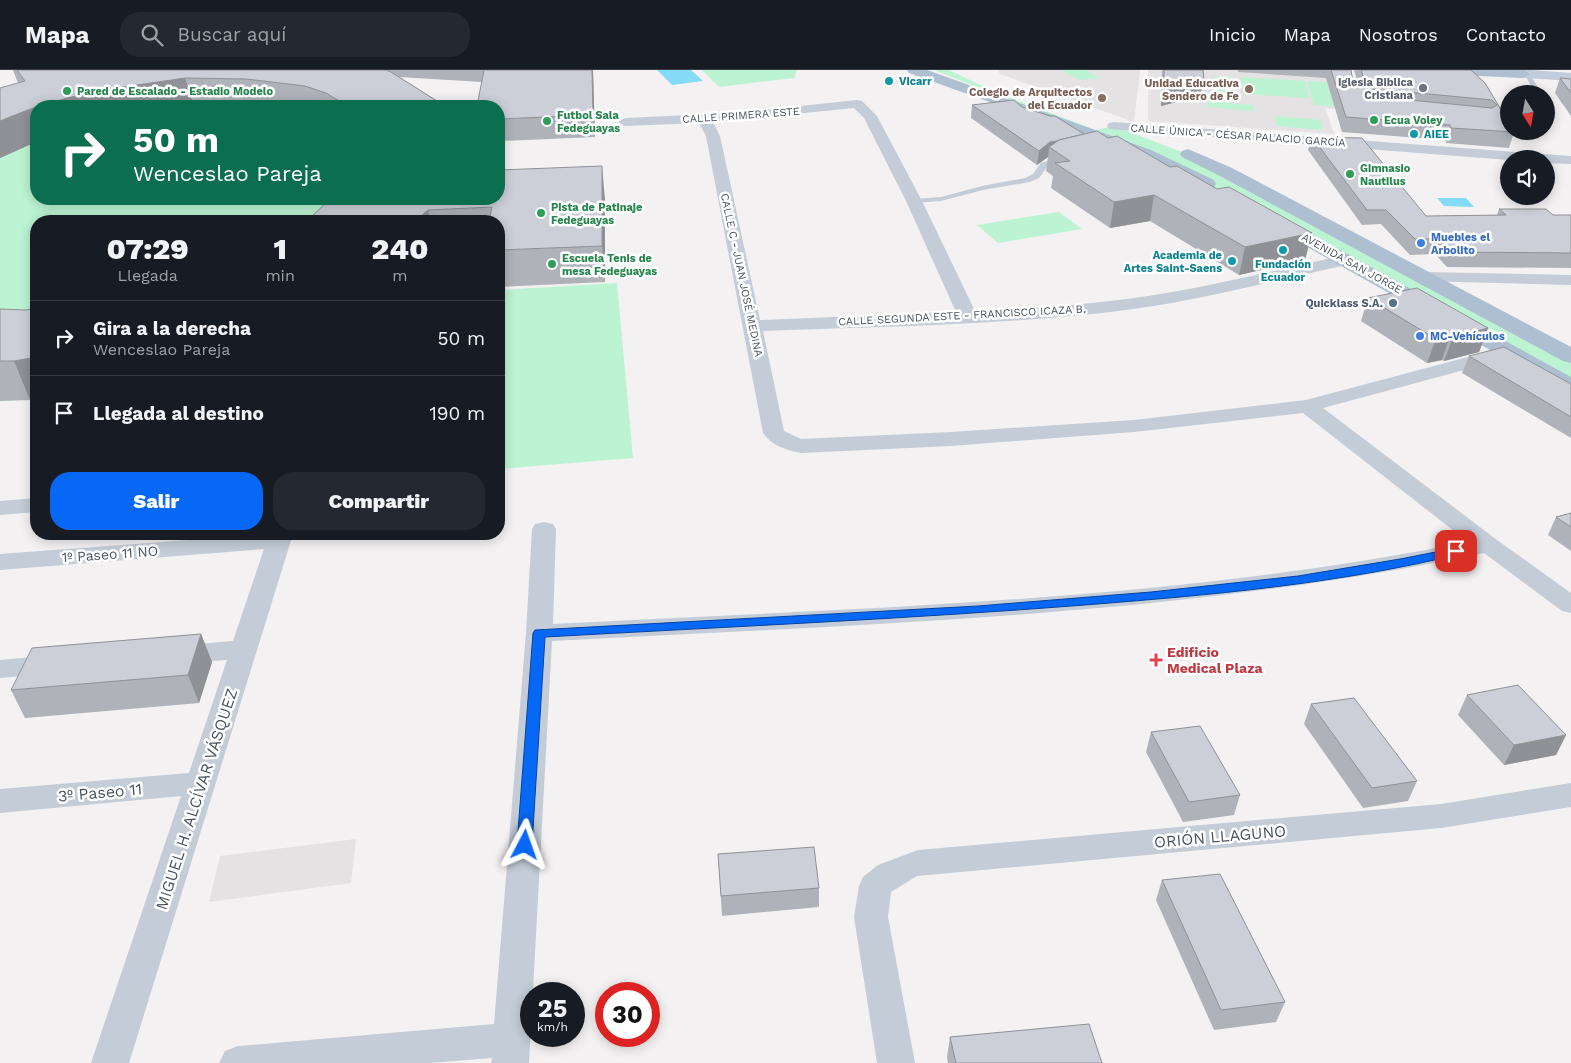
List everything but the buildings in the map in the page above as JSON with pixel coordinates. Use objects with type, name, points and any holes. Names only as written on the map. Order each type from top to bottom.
[{"type":"main road","points":[[897,70],[923,72],[1113,146],[1171,165],[1222,191]]},
{"type":"main road","name":"AVENIDA SAN JORGE","points":[[956,70],[1167,146],[1226,172],[1571,356]]},
{"type":"main road","points":[[1436,70],[1525,74]]},
{"type":"main road","points":[[1472,70],[1571,78]]},
{"type":"main road","name":"AVENIDA SAN JORGE","points":[[1263,214],[1571,386]]},
{"type":"street","name":"CALLE PRIMERA ESTE","points":[[624,122],[704,119],[857,104],[870,116],[914,201]]},
{"type":"street","name":"CALLE C - JUAN JOSÉ MEDINA","points":[[704,119],[713,136],[774,433],[779,439],[801,446],[951,439],[1134,426],[1307,406]]},
{"type":"street","name":"CALLE ÚNICA - CÉSAR PALACIO GARCÍA","points":[[1114,126],[1571,160]]},
{"type":"street","points":[[914,201],[968,317]]},
{"type":"street","name":"CALLE SEGUNDA ESTE - FRANCISCO ICAZA B.","points":[[753,326],[968,317],[1070,310],[1164,298],[1346,260]]},
{"type":"street","points":[[1425,277],[1571,280]]},
{"type":"street","points":[[1307,406],[1510,352]]},
{"type":"street","points":[[1307,406],[1488,545],[1571,604]]},
{"type":"street","points":[[0,508],[30,506]]},
{"type":"street","points":[[238,1063],[511,1051],[539,633],[544,529]]},
{"type":"street","name":"1º Paseo 11 NO","points":[[0,562],[246,540]]},
{"type":"street","name":"MIGUEL H. ALCÍVAR VÁSQUEZ","points":[[110,1063],[279,540]]},
{"type":"street","points":[[539,633],[968,610],[1151,596],[1298,579],[1400,563],[1488,545]]},
{"type":"street","points":[[146,657],[244,649]]},
{"type":"street","points":[[0,669],[78,662]]},
{"type":"street","name":"3º Paseo 11","points":[[0,801],[200,784]]},
{"type":"street","name":"ORIÓN LLAGUNO","points":[[896,1063],[871,917],[875,886],[885,876],[900,869],[918,864],[1441,816],[1571,795]]},
{"type":"lane","points":[[1525,74],[1533,85]]},
{"type":"lane","points":[[914,201],[941,198],[1027,180],[1036,176],[1044,165],[1052,160],[1072,155]]},
{"type":"shaded area","name":"Colegio de Arquitectos del Ecuador","points":[[998,70],[1140,70],[1134,122],[1000,74]]},
{"type":"shaded area","name":"Unidad Educativa Sendero de Fe","points":[[1148,70],[1330,70],[1359,110],[1325,108],[1334,134],[1148,121]]},
{"type":"shaded area","points":[[356,839],[351,883],[209,902],[220,856]]},
{"type":"green space","points":[[702,70],[797,70],[794,78],[719,87]]},
{"type":"green space","points":[[934,70],[949,70],[995,92],[1096,130],[1114,126],[1195,157],[1571,356],[1571,389],[1346,260],[1197,178],[1120,144]]},
{"type":"green space","points":[[1062,70],[1086,70],[1099,78],[1078,80]]},
{"type":"green space","points":[[1214,76],[1236,78],[1236,95],[1213,93]]},
{"type":"green space","points":[[1241,77],[1305,81],[1309,98],[1244,94]]},
{"type":"green space","points":[[1307,81],[1341,83],[1350,107],[1314,105]]},
{"type":"green space","points":[[1207,101],[1253,105],[1254,111],[1207,107]]},
{"type":"green space","points":[[30,113],[30,205],[451,205],[448,215],[30,215],[30,399],[0,401],[0,122]]},
{"type":"green space","points":[[1275,116],[1321,120],[1323,130],[1276,126]]},
{"type":"green space","points":[[1059,212],[1082,229],[998,243],[977,225]]},
{"type":"green space","points":[[617,283],[633,458],[505,469],[505,290]]},
{"type":"water","points":[[657,70],[691,70],[703,81],[672,85]]},
{"type":"water","points":[[1437,198],[1466,198],[1474,207],[1444,206]]},
{"type":"place","name":"Vicarr","points":[[889,81]]},
{"type":"place","name":"Iglesia Biblica Cristiana","points":[[1423,88]]},
{"type":"place","name":"Unidad Educativa Sendero de Fe","points":[[1249,89]]},
{"type":"place","name":"Pared de Escalado - Estadio Modelo","points":[[67,91]]},
{"type":"place","name":"Colegio de Arquitectos del Ecuador","points":[[1102,98]]},
{"type":"place","name":"Ecua Voley","points":[[1374,120]]},
{"type":"place","name":"Futbol Sala Fedeguayas","points":[[547,121]]},
{"type":"place","name":"AIEE","points":[[1414,134]]},
{"type":"place","name":"Gimnasio Nautilus","points":[[1350,174]]},
{"type":"place","name":"Pista de Patinaje Fedeguayas","points":[[541,213]]},
{"type":"place","name":"Muebles el Arbolito","points":[[1421,243]]},
{"type":"place","name":"Fundación Ecuador","points":[[1283,250]]},
{"type":"place","name":"Academia de Artes Saint-Saens","points":[[1232,261]]},
{"type":"place","name":"Escuela Tenis de mesa Fedeguayas","points":[[552,264]]},
{"type":"place","name":"Quicklass S.A.","points":[[1393,303]]},
{"type":"place","name":"MC-Vehículos","points":[[1420,336]]},
{"type":"place","name":"Edificio Medical Plaza","points":[[1156,660]]},
{"type":"route","points":[[525,845],[539,633],[978,610],[1151,596],[1298,579],[1400,563],[1456,551]]}]
